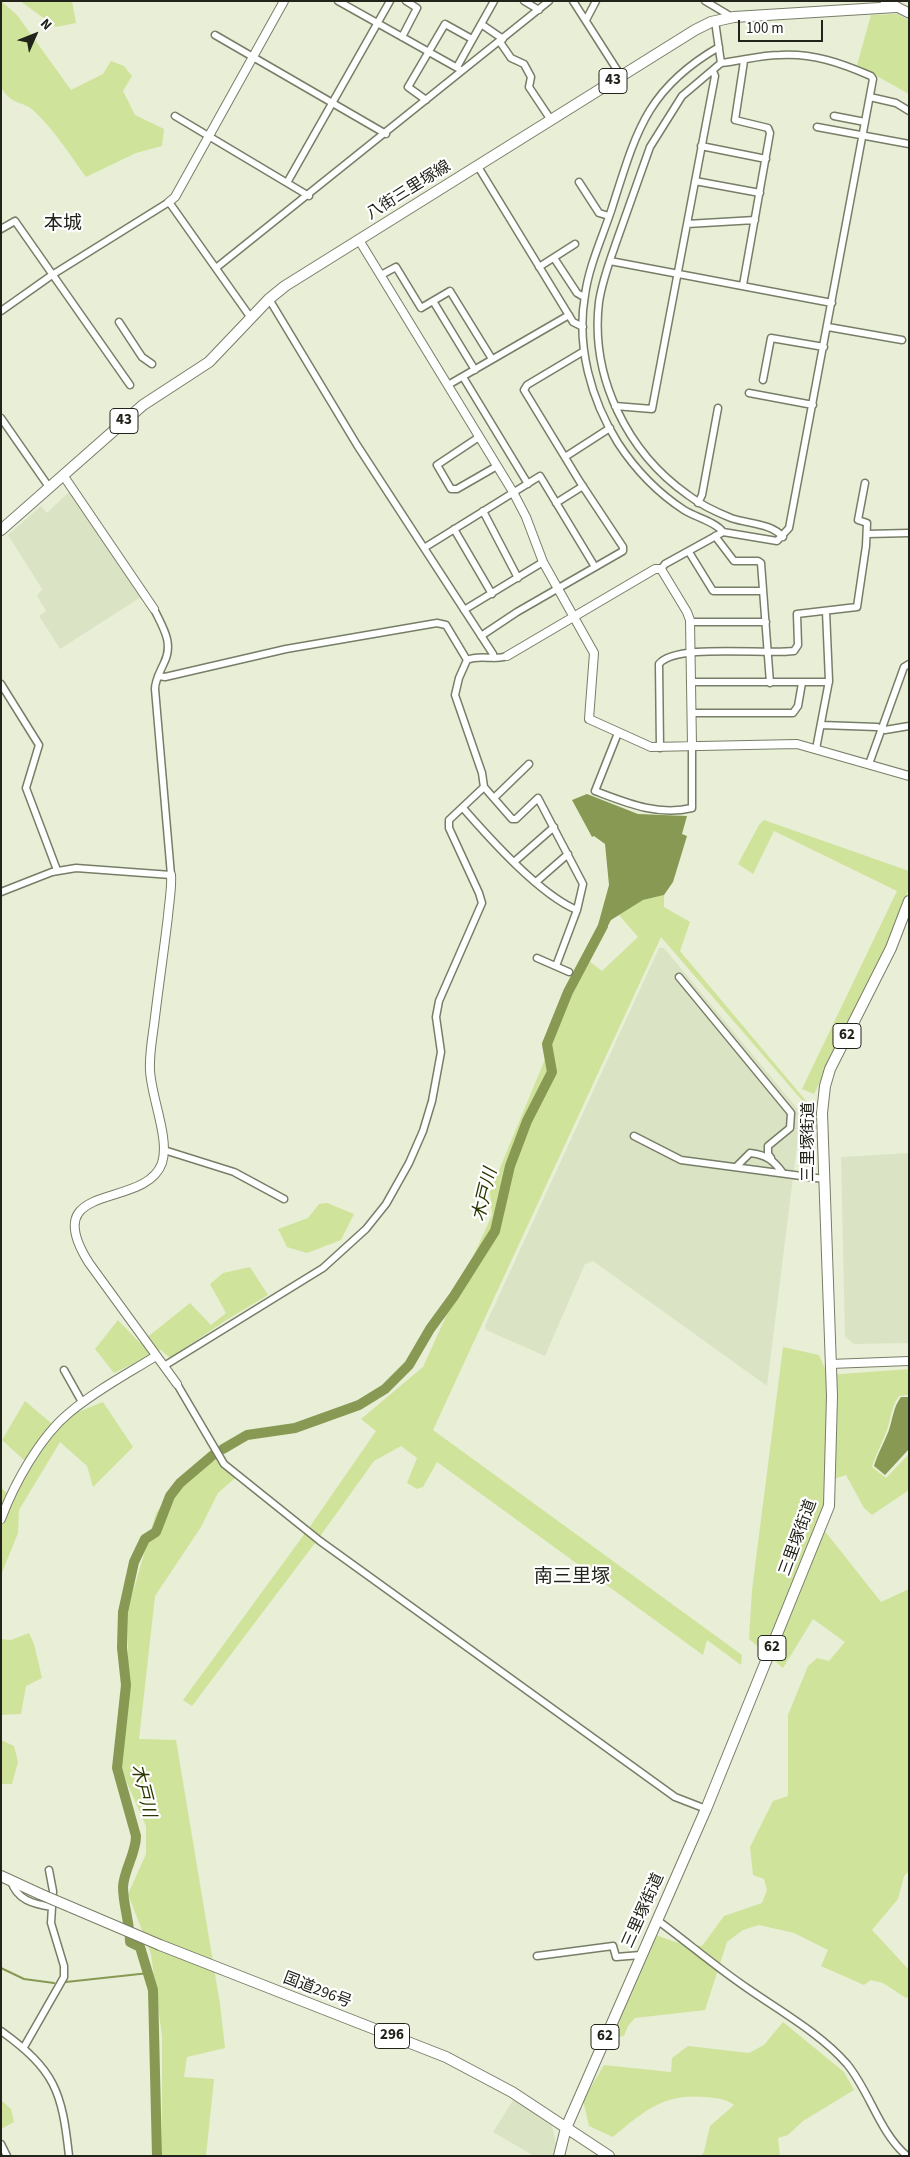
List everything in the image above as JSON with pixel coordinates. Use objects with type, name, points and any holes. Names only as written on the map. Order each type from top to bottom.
[{"type":"main road","points":[[885,1],[909,13]]},
{"type":"main road","name":"八街三里塚線","points":[[1,530],[143,405],[209,362],[269,299],[285,286],[695,30],[715,21],[734,17],[896,7]]},
{"type":"main road","name":"三里塚街道","points":[[559,2156],[566,2128],[706,1809],[829,1506],[832,1396],[822,1113],[825,1086],[830,1069],[891,948],[909,901]]},
{"type":"main road","name":"国道296号","points":[[1,1876],[160,1945],[446,2058],[504,2088],[609,2156]]},
{"type":"street","points":[[1,311],[52,275],[175,197],[284,1]]},
{"type":"street","points":[[338,1],[459,69]]},
{"type":"street","points":[[288,181],[390,1]]},
{"type":"street","points":[[402,37],[417,8],[406,1]]},
{"type":"street","points":[[459,69],[472,39],[494,1]]},
{"type":"street","points":[[524,1],[539,10]]},
{"type":"street","points":[[216,268],[386,134],[459,69],[501,40],[550,1]]},
{"type":"street","points":[[573,1],[621,76]]},
{"type":"street","points":[[586,20],[596,1]]},
{"type":"street","points":[[705,1],[734,17]]},
{"type":"street","points":[[715,21],[722,63]]},
{"type":"street","points":[[426,100],[408,87],[445,24],[472,39]]},
{"type":"street","points":[[481,24],[501,40],[511,58],[524,64],[531,76],[529,87],[550,120]]},
{"type":"street","points":[[215,35],[386,134]]},
{"type":"street","points":[[719,47],[697,60],[671,81],[645,118],[632,144],[584,297],[584,351],[593,390],[610,428],[635,465],[653,485],[680,507],[723,532],[774,541],[783,537],[792,520],[866,122],[873,80],[871,76],[824,58],[779,55],[722,63],[682,96],[650,147],[610,261],[599,301],[599,335],[603,367],[615,406],[630,434],[652,464],[675,486],[698,502],[730,518],[773,528],[783,537]]},
{"type":"street","points":[[743,285],[770,130],[735,120],[744,61]]},
{"type":"street","points":[[615,406],[652,409],[715,76],[713,71]]},
{"type":"street","points":[[870,97],[896,103],[909,111]]},
{"type":"street","points":[[174,116],[288,181],[309,196]]},
{"type":"street","points":[[834,116],[866,122]]},
{"type":"street","points":[[817,127],[909,144]]},
{"type":"street","points":[[701,146],[766,159]]},
{"type":"street","points":[[477,165],[569,315],[575,324],[583,327]]},
{"type":"street","points":[[579,182],[599,213],[609,216]]},
{"type":"street","points":[[695,182],[760,193]]},
{"type":"street","points":[[169,202],[251,318]]},
{"type":"street","points":[[687,224],[755,220]]},
{"type":"street","points":[[1,229],[16,221],[130,385]]},
{"type":"street","points":[[359,240],[513,492],[526,517],[543,562],[575,616],[595,658],[589,719],[651,747],[786,744],[816,749],[909,776]]},
{"type":"street","points":[[539,267],[575,244]]},
{"type":"street","points":[[554,258],[577,293],[584,297]]},
{"type":"street","points":[[610,261],[832,303]]},
{"type":"street","points":[[381,275],[396,267],[421,308],[450,291],[492,360]]},
{"type":"street","points":[[269,299],[358,444],[494,658]]},
{"type":"street","points":[[433,301],[475,370]]},
{"type":"street","points":[[448,385],[569,315]]},
{"type":"street","points":[[119,322],[142,357],[152,364]]},
{"type":"street","points":[[828,327],[902,340]]},
{"type":"street","points":[[763,380],[771,338],[824,347]]},
{"type":"street","points":[[481,636],[517,612],[595,566],[622,553],[623,547],[583,486],[524,388],[584,351]]},
{"type":"street","points":[[463,377],[528,484]]},
{"type":"street","points":[[749,392],[813,405]]},
{"type":"street","points":[[698,502],[702,495],[718,408]]},
{"type":"street","points":[[1,418],[49,487]]},
{"type":"street","points":[[565,457],[610,428]]},
{"type":"street","points":[[479,437],[437,465],[451,489],[457,489],[497,466]]},
{"type":"street","points":[[63,476],[154,609],[169,644],[168,655],[158,676],[155,689],[171,874],[150,1062],[154,1102],[164,1150],[162,1164],[152,1179],[139,1187],[90,1202],[80,1213],[75,1230],[79,1248],[177,1384],[224,1464],[320,1541],[675,1797],[706,1809]]},
{"type":"street","points":[[424,548],[540,476],[595,566]]},
{"type":"street","points":[[660,748],[659,664],[663,659],[691,652],[794,650],[798,645],[796,616],[857,607],[867,534],[866,522],[858,520],[865,483]]},
{"type":"street","points":[[556,503],[583,486]]},
{"type":"street","points":[[483,510],[518,578]]},
{"type":"street","points":[[454,529],[492,594]]},
{"type":"street","points":[[661,569],[665,564],[723,532]]},
{"type":"street","points":[[867,534],[909,533]]},
{"type":"street","points":[[716,536],[734,561],[760,561],[770,683]]},
{"type":"street","points":[[689,552],[713,591],[763,591]]},
{"type":"street","points":[[464,610],[543,562]]},
{"type":"street","points":[[556,966],[577,910],[583,884],[538,798],[516,819],[512,819],[484,786],[482,773],[455,694],[457,684],[467,660],[507,656],[655,569],[661,569]]},
{"type":"street","points":[[618,733],[595,791],[650,810],[692,808],[690,622],[687,612],[661,569]]},
{"type":"street","points":[[816,749],[829,682],[826,611]]},
{"type":"street","points":[[690,622],[766,622]]},
{"type":"street","points":[[158,676],[165,677],[286,649],[437,623],[448,628],[467,660]]},
{"type":"street","points":[[869,764],[904,667],[909,664]]},
{"type":"street","points":[[692,682],[829,682]]},
{"type":"street","points":[[692,713],[793,713],[798,706],[802,682]]},
{"type":"street","points":[[1,684],[39,745],[26,788],[57,870]]},
{"type":"street","points":[[821,725],[877,727],[885,730],[909,726]]},
{"type":"street","points":[[494,798],[528,764]]},
{"type":"street","points":[[164,1366],[329,1264],[366,1229],[386,1204],[409,1163],[423,1131],[440,1060],[436,1017],[439,1001],[481,909],[480,893],[449,828],[449,820],[484,786]]},
{"type":"street","points":[[463,808],[489,839],[536,882],[560,902],[577,910]]},
{"type":"street","points":[[514,862],[554,827]]},
{"type":"street","points":[[536,882],[568,854]]},
{"type":"street","points":[[1,892],[57,870],[108,868],[171,874]]},
{"type":"street","points":[[537,958],[569,972]]},
{"type":"street","points":[[679,977],[791,1113],[790,1128],[768,1146],[768,1154],[783,1173]]},
{"type":"street","points":[[634,1136],[681,1160],[824,1179]]},
{"type":"street","points":[[164,1150],[234,1172],[284,1199]]},
{"type":"street","points":[[736,1167],[750,1153],[771,1158]]},
{"type":"street","points":[[1,1519],[19,1482],[55,1426],[82,1402],[156,1356]]},
{"type":"street","points":[[830,1364],[909,1361]]},
{"type":"street","points":[[64,1370],[82,1402]]},
{"type":"street","points":[[24,2048],[64,1977],[64,1966],[52,1929],[53,1891],[49,1870]]},
{"type":"street","points":[[11,1881],[14,1890],[21,1897],[36,1904],[52,1907]]},
{"type":"street","points":[[656,1920],[745,1987],[800,2024],[842,2060],[853,2074],[896,2145],[907,2156]]},
{"type":"street","points":[[537,1956],[613,1946],[616,1957],[641,1955]]},
{"type":"street","points":[[1,2031],[40,2062],[58,2093],[69,2156]]},
{"type":"street","points":[[1,2144],[7,2156]]},
{"type":"shaded area","points":[[1,1],[17,15],[71,90],[103,74],[111,61],[124,66],[132,76],[123,91],[135,115],[164,129],[162,146],[136,153],[86,177],[42,119],[26,105],[9,98],[1,87]]},
{"type":"shaded area","points":[[20,1],[72,1],[76,23],[56,27]]},
{"type":"shaded area","points":[[897,14],[909,20],[909,94],[857,65],[871,15]]},
{"type":"shaded area","points":[[71,490],[141,597],[60,649],[39,616],[46,611],[37,596],[42,589],[8,535],[41,506],[47,513]]},
{"type":"shaded area","points":[[587,794],[638,814],[687,816],[682,834],[687,836],[673,882],[664,895],[643,900],[611,920],[601,939],[595,936],[609,885],[605,844],[594,836],[592,837],[572,800]]},
{"type":"shaded area","points":[[764,820],[909,871],[909,888],[889,943],[814,1094],[802,1089],[897,891],[774,831],[753,874],[738,864],[759,825]]},
{"type":"shaded area","points":[[664,895],[664,907],[690,922],[680,951],[807,1102],[806,1105],[661,937],[433,1430],[742,1655],[741,1665],[707,1640],[703,1655],[437,1462],[423,1487],[417,1489],[407,1483],[417,1458],[401,1446],[374,1461],[321,1535],[192,1706],[183,1700],[311,1525],[376,1431],[361,1419],[423,1367],[492,1215],[490,1192],[570,999],[589,961],[602,971],[638,937],[619,915],[643,900]]},
{"type":"shaded area","points":[[659,948],[664,948],[801,1113],[767,1386],[593,1261],[585,1264],[545,1356],[486,1330],[485,1326]]},
{"type":"shaded area","points":[[909,1153],[909,1343],[854,1344],[845,1337],[841,1157]]},
{"type":"shaded area","points":[[327,1203],[354,1214],[341,1240],[307,1253],[287,1247],[278,1229],[308,1218],[319,1204]]},
{"type":"shaded area","points":[[250,1267],[268,1295],[170,1358],[161,1350],[114,1373],[95,1349],[118,1320],[140,1343],[190,1303],[211,1325],[226,1313],[210,1284],[223,1273]]},
{"type":"shaded area","points":[[783,1347],[819,1355],[828,1375],[909,1369],[909,1395],[899,1396],[896,1400],[887,1430],[872,1467],[886,1478],[909,1454],[909,1490],[872,1515],[864,1508],[846,1475],[834,1479],[820,1525],[881,1602],[909,1589],[909,1871],[904,1876],[898,1899],[872,1930],[909,1970],[909,1997],[906,1998],[883,1983],[871,1980],[864,1985],[821,1966],[828,1950],[794,1933],[759,1925],[743,1930],[727,1942],[705,2010],[635,2018],[628,2026],[624,2036],[611,2038],[656,1935],[675,1942],[702,1946],[724,1916],[762,1903],[767,1890],[764,1879],[753,1875],[750,1847],[773,1801],[788,1796],[788,1715],[808,1666],[817,1658],[829,1661],[845,1642],[813,1619],[783,1668],[749,1639],[752,1590]]},
{"type":"shaded area","points":[[901,1397],[909,1397],[909,1449],[885,1475],[874,1466]]},
{"type":"shaded area","points":[[25,1401],[51,1423],[103,1402],[133,1447],[93,1487],[87,1466],[60,1442],[19,1510],[18,1533],[1,1575],[1,1487],[10,1497],[25,1461],[2,1440]]},
{"type":"shaded area","points":[[216,1460],[235,1478],[218,1493],[201,1527],[155,1596],[139,1739],[176,1740],[220,2004],[225,2048],[187,2057],[184,2077],[214,2079],[206,2156],[162,2156],[162,2036],[151,1954],[128,1894],[146,1854],[146,1826],[120,1767],[128,1700],[128,1609],[156,1513],[183,1478]]},
{"type":"shaded area","points":[[29,1633],[34,1644],[42,1678],[26,1686],[21,1714],[1,1715],[1,1639],[11,1640]]},
{"type":"shaded area","points":[[1,1740],[14,1746],[18,1762],[12,1784],[1,1784]]},
{"type":"shaded area","points":[[783,2022],[844,2072],[854,2090],[803,2121],[788,2135],[778,2138],[780,2156],[701,2156],[704,2152],[710,2126],[734,2105],[716,2098],[690,2097],[665,2101],[644,2112],[613,2137],[589,2126],[583,2100],[604,2065],[671,2072],[672,2058],[688,2046],[749,2053],[764,2045]]},
{"type":"shaded area","points":[[514,2099],[548,2120],[552,2126],[556,2144],[553,2156],[534,2156],[493,2132]]},
{"type":"shaded area","points":[[1,2100],[11,2109],[14,2122],[1,2129]]},
{"type":"waterway","name":"木戸川","points":[[223,1449],[247,1435],[295,1428],[359,1405],[385,1389],[409,1365],[430,1329],[454,1296],[495,1231],[510,1166],[527,1121],[552,1072],[547,1044],[568,992],[603,926]]},
{"type":"waterway","name":"木戸川","points":[[157,2156],[153,1990],[140,1947],[130,1942],[123,1894],[125,1874],[134,1849],[136,1836],[117,1768],[126,1685],[122,1648],[123,1612],[134,1562],[145,1539],[156,1532],[170,1496],[180,1483],[213,1455]]},
{"type":"waterway","points":[[1,1968],[24,1979],[54,1983]]},
{"type":"waterway","points":[[66,1982],[149,1973]]},
{"type":"district","name":"本城","points":[[63,225]]},
{"type":"district","name":"南三里塚","points":[[572,1578]]}]
